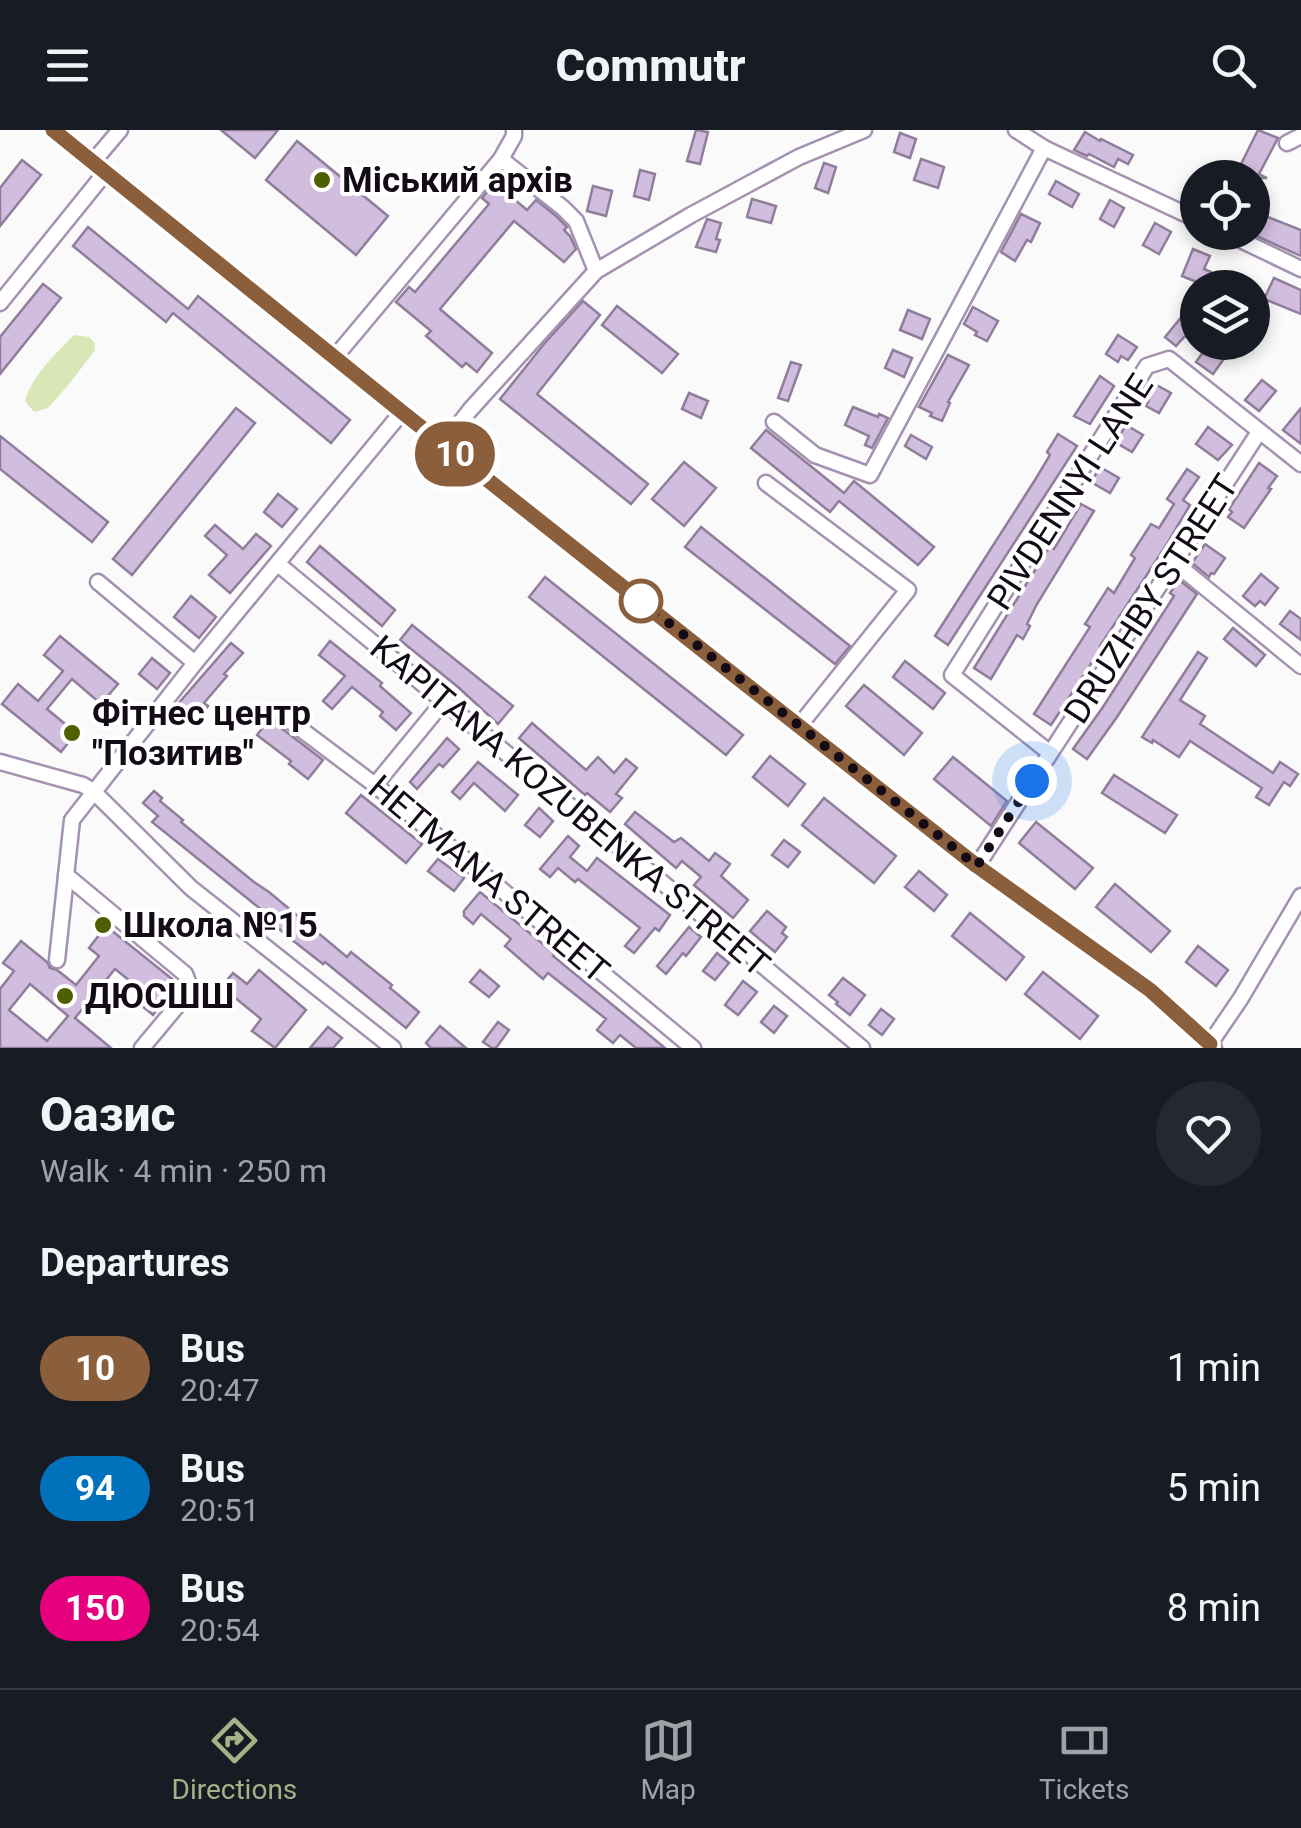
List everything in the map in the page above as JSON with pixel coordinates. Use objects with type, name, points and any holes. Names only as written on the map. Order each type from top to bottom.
[{"type":"street","points":[[53,130],[798,726],[977,866],[1150,990],[1210,1047],[1301,896]]},
{"type":"street","points":[[0,303],[99,168],[120,130]]},
{"type":"street","points":[[336,357],[500,160],[514,130]]},
{"type":"street","points":[[443,445],[596,270],[799,156],[864,130]]},
{"type":"street","points":[[1016,130],[1044,148],[1180,212]]},
{"type":"street","points":[[774,422],[815,455],[870,476],[1044,148]]},
{"type":"street","points":[[500,160],[576,222],[596,270]]},
{"type":"street","points":[[1261,250],[1301,269]]},
{"type":"street","name":"PIVDENNYI LANE","points":[[1050,753],[952,675],[1147,366],[1169,359],[1301,464]]},
{"type":"street","points":[[57,960],[72,820],[195,662],[402,412]]},
{"type":"street","name":"DRUZHBY STREET","points":[[977,866],[1259,432]]},
{"type":"street","points":[[766,482],[908,590],[798,726]]},
{"type":"street","points":[[1175,563],[1301,666]]},
{"type":"street","name":"KAPITANA KOZUBENKA STREET","points":[[278,564],[862,1048]]},
{"type":"street","points":[[98,582],[195,662]]},
{"type":"street","points":[[375,785],[444,702]]},
{"type":"street","name":"HETMANA STREET","points":[[282,714],[375,785],[693,1048]]},
{"type":"street","points":[[0,762],[84,785],[93,791],[192,888],[393,1048]]},
{"type":"street","points":[[66,875],[188,980],[188,994],[142,1048]]},
{"type":"green space","points":[[74,335],[89,337],[95,350],[48,408],[34,412],[25,401],[33,383]]},
{"type":"building","points":[[221,130],[278,130],[255,158]]},
{"type":"building","points":[[696,130],[708,132],[700,164],[687,161]]},
{"type":"building","points":[[1258,130],[1278,138],[1266,160],[1243,160]]},
{"type":"building","points":[[1085,132],[1133,155],[1128,164],[1118,159],[1114,167],[1074,150]]},
{"type":"building","points":[[900,133],[916,139],[910,158],[894,152]]},
{"type":"building","points":[[297,141],[388,216],[356,255],[266,180]]},
{"type":"building","points":[[921,159],[944,167],[938,188],[914,180]]},
{"type":"building","points":[[22,160],[41,175],[0,226],[0,188]]},
{"type":"building","points":[[824,163],[836,167],[828,193],[815,188]]},
{"type":"building","points":[[640,170],[655,174],[649,200],[634,196]]},
{"type":"building","points":[[1056,181],[1079,194],[1072,207],[1049,194]]},
{"type":"building","points":[[495,183],[527,210],[536,200],[556,216],[567,227],[564,230],[576,249],[564,262],[514,221],[440,309],[492,353],[477,372],[466,363],[462,367],[426,336],[431,331],[396,302],[409,287],[415,292],[489,204],[482,198]]},
{"type":"building","points":[[593,186],[612,191],[606,216],[587,211]]},
{"type":"building","points":[[752,199],[776,206],[771,223],[747,217]]},
{"type":"building","points":[[1110,200],[1124,208],[1114,227],[1100,219]]},
{"type":"building","points":[[1021,214],[1040,223],[1015,261],[1001,252]]},
{"type":"building","points":[[1270,218],[1301,230],[1301,256],[1270,242]]},
{"type":"building","points":[[707,219],[721,223],[716,252],[696,247]]},
{"type":"building","points":[[1155,223],[1171,232],[1159,254],[1143,245]]},
{"type":"building","points":[[88,227],[188,309],[198,296],[350,420],[331,443],[173,313],[166,322],[73,246]]},
{"type":"building","points":[[1193,250],[1210,256],[1206,270],[1184,270]]},
{"type":"building","points":[[1274,278],[1301,290],[1301,314],[1270,301]]},
{"type":"building","points":[[43,284],[61,298],[0,374],[0,337]]},
{"type":"building","points":[[583,301],[600,315],[537,394],[648,484],[631,504],[500,399]]},
{"type":"building","points":[[617,306],[678,354],[662,373],[602,325]]},
{"type":"building","points":[[973,307],[998,321],[987,341],[964,324]]},
{"type":"building","points":[[908,310],[930,319],[922,339],[900,330]]},
{"type":"building","points":[[1180,319],[1180,342],[1176,346],[1165,337]]},
{"type":"building","points":[[1118,335],[1137,347],[1128,360],[1121,356],[1118,362],[1106,354]]},
{"type":"building","points":[[893,350],[912,358],[904,377],[885,368]]},
{"type":"building","points":[[948,355],[969,365],[942,421],[919,407]]},
{"type":"building","points":[[1197,360],[1223,360],[1213,374]]},
{"type":"building","points":[[791,362],[801,365],[788,401],[778,398]]},
{"type":"building","points":[[1100,376],[1114,386],[1090,424],[1074,416]]},
{"type":"building","points":[[1262,380],[1276,391],[1259,411],[1245,400]]},
{"type":"building","points":[[1151,382],[1171,393],[1159,413],[1146,406],[1149,400],[1143,396]]},
{"type":"building","points":[[689,393],[708,401],[701,418],[682,409]]},
{"type":"building","points":[[853,407],[888,418],[872,448],[865,445],[869,436],[845,425]]},
{"type":"building","points":[[236,408],[255,423],[132,575],[113,559]]},
{"type":"building","points":[[1301,408],[1301,444],[1283,430]]},
{"type":"building","points":[[1126,425],[1143,435],[1132,452],[1115,442]]},
{"type":"building","points":[[1208,427],[1232,445],[1218,460],[1196,444]]},
{"type":"building","points":[[766,430],[844,493],[854,481],[934,547],[918,565],[839,501],[830,512],[751,448]]},
{"type":"building","points":[[1058,434],[1077,446],[948,645],[935,636],[1035,480]]},
{"type":"building","points":[[911,435],[932,447],[926,459],[905,446]]},
{"type":"building","points":[[0,436],[108,522],[92,542],[0,469]]},
{"type":"building","points":[[684,462],[716,488],[684,526],[652,499]]},
{"type":"building","points":[[1259,463],[1277,476],[1244,528],[1228,517],[1232,512],[1229,509]]},
{"type":"building","points":[[1100,467],[1119,478],[1110,493],[1091,482]]},
{"type":"building","points":[[1187,469],[1199,477],[1183,500],[1190,505],[1051,725],[1034,714],[1090,627],[1085,624],[1108,588],[1114,593],[1151,524],[1159,528],[1174,504],[1167,499]]},
{"type":"building","points":[[278,494],[297,509],[282,527],[264,512]]},
{"type":"building","points":[[1081,504],[1094,511],[1037,604],[1023,639],[1017,635],[991,679],[974,668],[1050,546],[1054,549]]},
{"type":"building","points":[[215,525],[243,549],[256,534],[271,546],[230,593],[209,575],[227,555],[205,536]]},
{"type":"building","points":[[701,527],[850,646],[835,664],[685,547]]},
{"type":"building","points":[[1205,544],[1225,558],[1209,577],[1192,563]]},
{"type":"building","points":[[320,546],[395,610],[382,626],[307,562]]},
{"type":"building","points":[[1261,574],[1278,588],[1265,605],[1260,601],[1255,606],[1243,596]]},
{"type":"building","points":[[545,577],[743,735],[726,755],[529,597]]},
{"type":"building","points":[[1179,580],[1197,594],[1087,759],[1073,749],[1174,596],[1170,593]]},
{"type":"building","points":[[191,596],[216,617],[199,638],[174,617]]},
{"type":"building","points":[[1290,611],[1301,619],[1301,640],[1280,624]]},
{"type":"building","points":[[412,625],[513,706],[498,724],[400,640]]},
{"type":"building","points":[[1233,628],[1265,655],[1256,666],[1224,639]]},
{"type":"building","points":[[60,636],[118,684],[101,704],[72,679],[47,709],[76,733],[61,752],[2,704],[18,684],[38,701],[63,671],[44,655]]},
{"type":"building","points":[[330,641],[382,683],[380,686],[411,713],[396,730],[380,716],[383,712],[352,687],[332,709],[323,701],[345,676],[319,655]]},
{"type":"building","points":[[231,643],[243,653],[204,703],[208,706],[197,720],[177,705]]},
{"type":"building","points":[[1198,652],[1207,658],[1180,700],[1205,716],[1200,724],[1273,773],[1280,762],[1298,774],[1290,786],[1284,782],[1269,805],[1256,797],[1262,788],[1190,741],[1179,757],[1142,737]]},
{"type":"building","points":[[152,658],[170,673],[157,689],[139,674]]},
{"type":"building","points":[[905,661],[945,693],[933,709],[893,677]]},
{"type":"building","points":[[864,685],[922,733],[904,755],[846,706]]},
{"type":"building","points":[[271,717],[323,760],[308,779],[257,735]]},
{"type":"building","points":[[532,723],[586,770],[598,757],[614,773],[626,759],[637,768],[616,794],[622,798],[610,812],[519,738]]},
{"type":"building","points":[[447,738],[459,749],[417,789],[410,782]]},
{"type":"building","points":[[770,756],[805,784],[788,806],[753,777]]},
{"type":"building","points":[[953,757],[1007,801],[991,826],[934,779]]},
{"type":"building","points":[[478,762],[518,795],[505,811],[474,783],[460,799],[452,792]]},
{"type":"building","points":[[1114,775],[1177,815],[1165,833],[1102,793]]},
{"type":"building","points":[[154,791],[181,822],[211,847],[347,957],[351,952],[392,985],[390,988],[419,1012],[406,1028],[291,939],[271,922],[273,919],[152,822],[158,816],[143,803]]},
{"type":"building","points":[[361,795],[422,844],[406,863],[346,813]]},
{"type":"building","points":[[824,798],[896,856],[874,883],[802,825]]},
{"type":"building","points":[[539,808],[553,821],[540,837],[525,825]]},
{"type":"building","points":[[635,812],[674,842],[681,838],[709,861],[715,853],[730,864],[721,876],[748,900],[733,918],[694,885],[701,877],[682,861],[676,868],[625,824]]},
{"type":"building","points":[[1036,822],[1093,868],[1075,889],[1019,843]]},
{"type":"building","points":[[568,836],[579,846],[570,857],[587,871],[597,858],[670,915],[659,931],[655,928],[634,953],[625,946],[640,928],[578,879],[575,882],[558,868],[550,877],[540,869]]},
{"type":"building","points":[[784,840],[800,852],[788,867],[772,855]]},
{"type":"building","points":[[438,859],[464,878],[454,891],[428,871]]},
{"type":"building","points":[[919,871],[947,895],[934,911],[905,887]]},
{"type":"building","points":[[1115,884],[1170,931],[1151,952],[1096,907]]},
{"type":"building","points":[[480,892],[665,1048],[636,1048],[620,1035],[613,1043],[597,1030],[606,1019],[548,973],[543,979],[505,946],[511,939],[481,914],[473,924],[464,916]]},
{"type":"building","points":[[767,911],[786,927],[782,933],[787,937],[775,952],[750,931]]},
{"type":"building","points":[[970,913],[1024,957],[1006,980],[952,936]]},
{"type":"building","points":[[106,926],[177,983],[153,1015],[141,1005],[149,996],[115,969],[75,1018],[111,1048],[0,1048],[0,989],[14,971],[3,963],[21,941],[76,985],[99,956],[89,948]],"holes":[[[30,984],[68,1016],[47,1041],[9,1010]]]},
{"type":"building","points":[[689,927],[701,937],[666,974],[657,966]]},
{"type":"building","points":[[1198,946],[1228,970],[1216,986],[1186,962]]},
{"type":"building","points":[[717,953],[729,963],[715,980],[703,971]]},
{"type":"building","points":[[259,970],[306,1010],[275,1048],[252,1031],[261,1019],[233,996],[229,1001],[218,991],[233,973],[247,984]]},
{"type":"building","points":[[480,970],[499,986],[489,997],[470,982]]},
{"type":"building","points":[[1043,972],[1098,1016],[1080,1039],[1025,994]]},
{"type":"building","points":[[843,978],[865,995],[850,1015],[829,995]]},
{"type":"building","points":[[743,981],[757,992],[738,1015],[725,1005]]},
{"type":"building","points":[[774,1006],[787,1016],[774,1033],[761,1022]]},
{"type":"building","points":[[881,1009],[894,1019],[882,1035],[869,1025]]},
{"type":"building","points":[[498,1022],[509,1030],[492,1048],[483,1042]]},
{"type":"building","points":[[440,1026],[466,1048],[431,1048],[426,1043]]},
{"type":"building","points":[[328,1027],[342,1038],[333,1048],[310,1048]]},
{"type":"bus line","name":"10","points":[[53,130],[739,679],[977,866],[1150,990],[1210,1044]]},
{"type":"place","name":"Міський архів","points":[[322,180]]},
{"type":"place","name":"Фітнес центр \"Позитив\"","points":[[72,733]]},
{"type":"place","name":"Школа №15","points":[[103,925]]},
{"type":"place","name":"ДЮСШШ","points":[[65,996]]},
{"type":"route","points":[[641,601],[977,866],[1032,781]]}]
